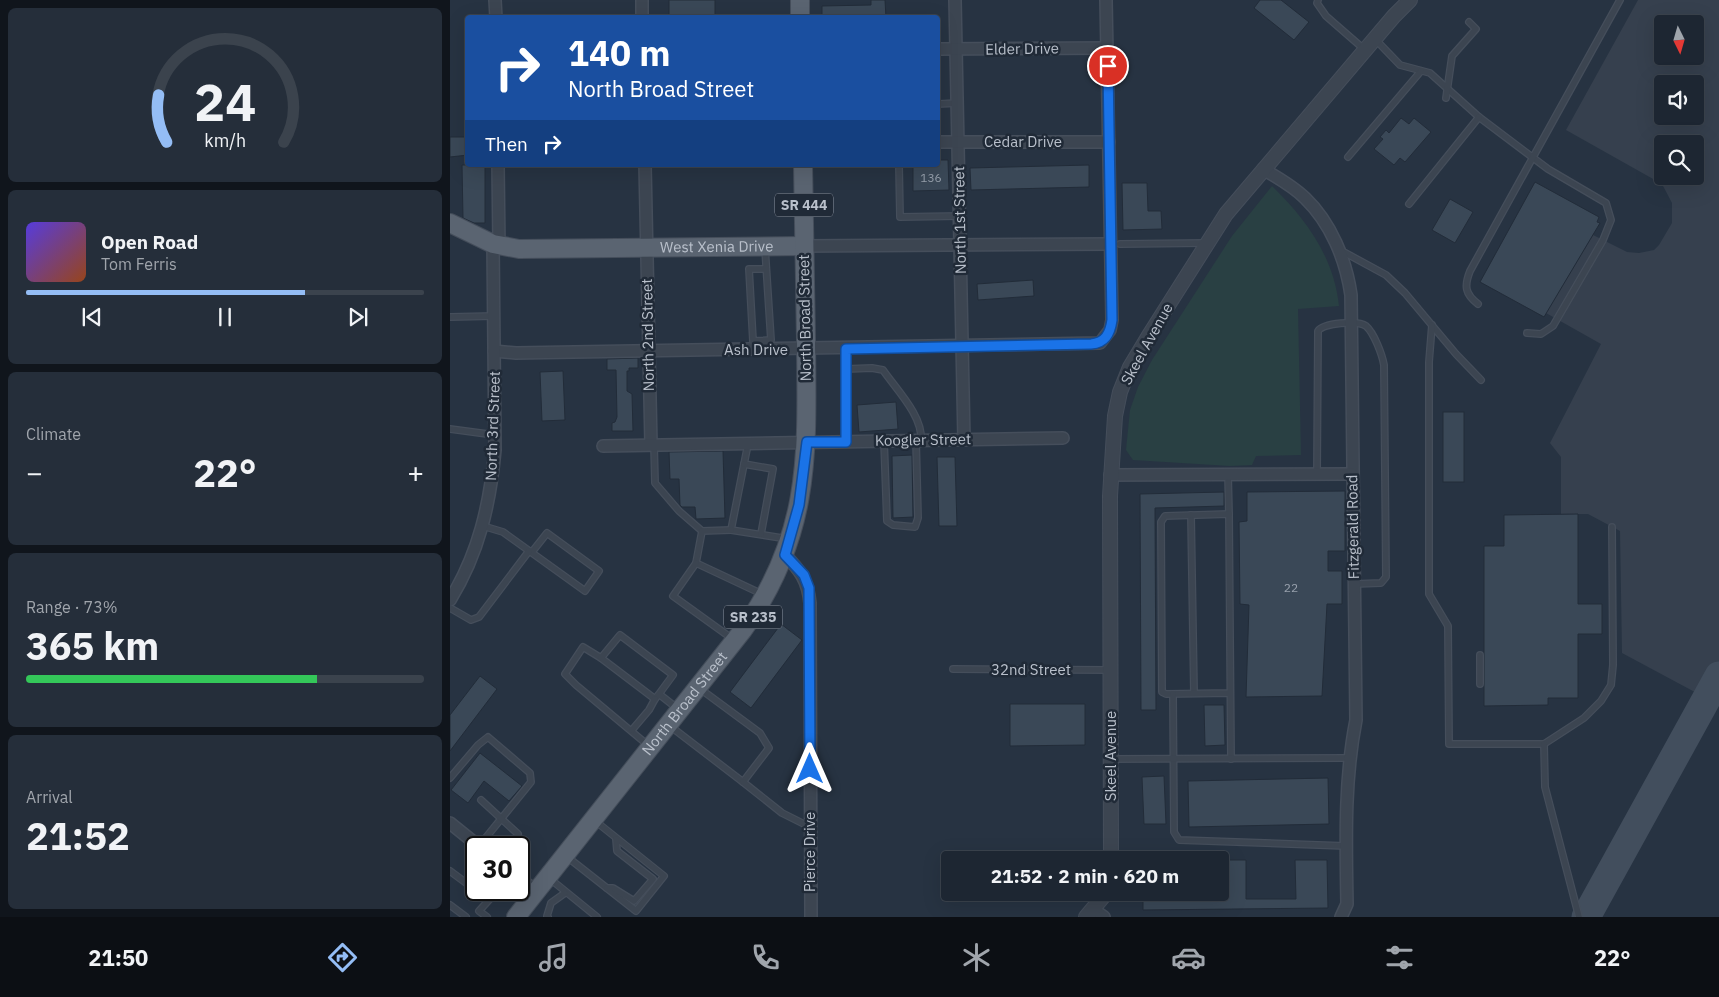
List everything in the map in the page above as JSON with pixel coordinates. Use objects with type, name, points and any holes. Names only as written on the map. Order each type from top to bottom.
[{"type":"main road","points":[[800,0],[800,15]]},
{"type":"main road","name":"North Broad Street","points":[[516,917],[735,640],[766,596],[787,547],[804,482],[807,442],[803,167]]},
{"type":"main road","name":"West Xenia Drive","points":[[450,224],[496,245],[519,249],[804,246]]},
{"type":"street","points":[[496,0],[496,15]]},
{"type":"street","points":[[642,0],[642,15]]},
{"type":"street","name":"North 1st Street","points":[[955,0],[964,440]]},
{"type":"street","points":[[1106,0],[1109,142],[1115,244]]},
{"type":"street","name":"Skeel Avenue","points":[[1111,851],[1110,475],[1114,416],[1126,377],[1148,337],[1226,214],[1406,1]]},
{"type":"street","name":"Elder Drive","points":[[940,50],[1107,48]]},
{"type":"street","name":"Cedar Drive","points":[[940,142],[1109,142]]},
{"type":"street","name":"North 3rd Street","points":[[450,600],[470,561],[483,526],[492,481],[495,435],[494,316],[498,167]]},
{"type":"street","name":"North 2nd Street","points":[[645,167],[648,350],[652,444]]},
{"type":"street","name":"Fitzgerald Road","points":[[1263,169],[1287,183],[1306,198],[1340,250],[1350,288],[1356,720],[1348,758],[1347,904],[1340,917]]},
{"type":"street","name":"West Xenia Drive","points":[[804,246],[1115,244]]},
{"type":"street","name":"Ash Drive","points":[[494,351],[516,353],[772,345],[806,350],[1100,343],[1106,338],[1112,320],[1115,244]]},
{"type":"street","name":"Koogler Street","points":[[603,446],[1063,438]]},
{"type":"street","points":[[1110,475],[1352,474]]},
{"type":"street","name":"Pierce Drive","points":[[787,547],[804,575],[809,588],[811,917]]},
{"type":"street","points":[[450,823],[466,836]]},
{"type":"street","points":[[530,886],[536,891]]},
{"type":"street","points":[[1095,915],[1102,901]]},
{"type":"lane","points":[[1478,304],[1468,296],[1466,281],[1620,0]]},
{"type":"lane","points":[[1316,1],[1326,16],[1365,51]]},
{"type":"lane","points":[[1446,98],[1452,56],[1476,29],[1468,22]]},
{"type":"lane","points":[[1375,39],[1400,65],[1430,73],[1479,117],[1533,158],[1606,203],[1611,220],[1602,240],[1553,326],[1542,334],[1527,332]]},
{"type":"lane","points":[[1348,157],[1422,71]]},
{"type":"lane","points":[[940,104],[958,103]]},
{"type":"lane","points":[[1409,204],[1479,117]]},
{"type":"lane","points":[[899,167],[900,217],[960,216]]},
{"type":"lane","points":[[1115,244],[1207,243]]},
{"type":"lane","points":[[765,246],[772,345],[753,341],[749,269],[766,269]]},
{"type":"lane","points":[[1340,250],[1386,275],[1405,293],[1481,380]]},
{"type":"lane","points":[[450,317],[494,316]]},
{"type":"lane","points":[[1317,474],[1318,331],[1321,326],[1328,324],[1361,324],[1367,327],[1383,360],[1386,558],[1385,581],[1381,583],[1354,584]]},
{"type":"lane","points":[[1432,325],[1428,362],[1428,594],[1448,626],[1449,744],[1544,744],[1584,718],[1601,700],[1611,684],[1613,665],[1612,527]]},
{"type":"lane","points":[[846,349],[846,442]]},
{"type":"lane","points":[[846,369],[872,368],[883,370],[913,415],[920,430],[918,518],[915,527],[893,526],[887,521],[884,441]]},
{"type":"lane","points":[[450,429],[495,435]]},
{"type":"lane","points":[[652,444],[656,483],[679,511],[702,531],[730,530],[761,534],[787,547]]},
{"type":"lane","points":[[730,530],[748,444]]},
{"type":"lane","points":[[744,464],[773,469],[761,534]]},
{"type":"lane","points":[[1228,474],[1231,758]]},
{"type":"lane","points":[[1228,514],[1165,516],[1161,522],[1162,692],[1173,694],[1230,693]]},
{"type":"lane","points":[[1191,515],[1194,694]]},
{"type":"lane","points":[[450,608],[471,620],[479,617],[530,552],[547,533],[599,571],[585,591],[530,552],[503,532],[483,526]]},
{"type":"lane","points":[[702,531],[696,563],[673,596],[735,640]]},
{"type":"lane","points":[[696,563],[766,596]]},
{"type":"lane","points":[[601,658],[620,635],[673,675],[649,710],[632,730]]},
{"type":"lane","points":[[650,747],[576,685],[566,674],[583,648],[680,710]]},
{"type":"lane","points":[[1480,654],[1480,684]]},
{"type":"lane","name":"32nd Street","points":[[952,669],[1110,670]]},
{"type":"lane","points":[[698,687],[760,733],[769,748],[742,782]]},
{"type":"lane","points":[[1173,694],[1174,832],[1179,840],[1346,846]]},
{"type":"lane","points":[[668,724],[782,813],[810,827]]},
{"type":"lane","points":[[450,778],[484,738],[490,738],[530,773],[532,778],[489,836]]},
{"type":"lane","points":[[1544,744],[1544,787],[1579,917]]},
{"type":"lane","points":[[1111,759],[1348,758]]},
{"type":"lane","points":[[481,800],[518,834]]},
{"type":"lane","points":[[564,855],[636,911],[664,876],[593,819]]},
{"type":"lane","points":[[607,888],[614,888],[634,901],[653,879],[617,851],[616,838]]},
{"type":"lane","points":[[450,871],[489,900],[473,917]]},
{"type":"lane","points":[[548,876],[565,893],[597,917]]},
{"type":"lane","points":[[536,891],[551,903]]},
{"type":"lane","points":[[548,917],[551,903],[565,893]]},
{"type":"lane","points":[[450,904],[466,917]]},
{"type":"lane","points":[[479,911],[487,917]]},
{"type":"shaded area","points":[[1638,0],[1719,0],[1719,705],[1622,653],[1620,531],[1588,514],[1561,514],[1561,457],[1550,443],[1601,344],[1546,313],[1593,235],[1627,252],[1639,253],[1654,250],[1659,245],[1672,223],[1672,203],[1663,185],[1704,185],[1704,135],[1654,135],[1654,180],[1566,130]]},
{"type":"green space","points":[[1272,186],[1307,226],[1325,255],[1336,288],[1339,306],[1298,309],[1301,455],[1256,456],[1252,465],[1230,466],[1133,460],[1126,450],[1130,410],[1138,387],[1152,360],[1232,236]]},
{"type":"building","points":[[669,0],[715,0],[715,15],[669,15]]},
{"type":"building","points":[[871,0],[885,0],[886,15],[822,15],[822,6],[871,5]]},
{"type":"building","points":[[1260,0],[1281,0],[1309,22],[1294,40],[1254,8]]},
{"type":"building","points":[[1401,118],[1409,124],[1414,118],[1431,132],[1405,162],[1400,158],[1394,165],[1374,149],[1383,139],[1380,137],[1386,130],[1389,133]]},
{"type":"building","points":[[450,137],[465,137],[465,155],[450,157]]},
{"type":"building","points":[[940,160],[948,160],[949,190],[913,191],[913,167],[940,167]]},
{"type":"building","points":[[462,165],[465,165],[465,167],[485,167],[485,223],[474,223],[463,218]]},
{"type":"building","points":[[1089,165],[1089,187],[971,190],[970,168]]},
{"type":"building","points":[[1535,182],[1599,217],[1597,222],[1600,223],[1544,317],[1480,282]]},
{"type":"building","points":[[1122,183],[1147,183],[1148,211],[1161,211],[1162,229],[1123,230]]},
{"type":"building","points":[[1450,199],[1473,212],[1455,243],[1432,230]]},
{"type":"building","points":[[1033,280],[1034,296],[978,300],[977,284]]},
{"type":"building","points":[[638,358],[638,368],[629,368],[629,371],[627,371],[627,391],[632,394],[633,431],[612,431],[612,423],[615,422],[617,417],[616,370],[607,370],[607,359]]},
{"type":"building","points":[[563,371],[565,420],[542,421],[540,372]]},
{"type":"building","points":[[896,402],[898,429],[859,432],[857,405]]},
{"type":"building","points":[[1443,412],[1464,412],[1464,482],[1443,482]]},
{"type":"building","points":[[723,451],[725,518],[696,519],[695,507],[682,507],[680,505],[679,479],[670,479],[669,452]]},
{"type":"building","points":[[912,455],[913,517],[893,518],[892,456]]},
{"type":"building","points":[[937,457],[955,457],[957,526],[939,526]]},
{"type":"building","points":[[1345,491],[1345,551],[1328,551],[1328,571],[1342,571],[1342,604],[1327,604],[1322,696],[1246,697],[1249,605],[1240,604],[1239,522],[1247,521],[1247,492]]},
{"type":"building","points":[[1224,492],[1224,506],[1155,508],[1156,710],[1141,710],[1140,494]]},
{"type":"building","points":[[1578,514],[1578,604],[1602,604],[1602,634],[1578,634],[1578,698],[1548,698],[1548,705],[1484,706],[1484,546],[1504,546],[1504,515]]},
{"type":"building","points":[[781,624],[802,640],[751,708],[730,692]]},
{"type":"building","points":[[480,676],[497,689],[450,751],[450,715]]},
{"type":"building","points":[[1010,704],[1085,704],[1085,745],[1010,746]]},
{"type":"building","points":[[1204,705],[1224,705],[1225,745],[1205,746]]},
{"type":"building","points":[[480,753],[522,786],[509,801],[484,781],[468,803],[451,790]]},
{"type":"building","points":[[1164,776],[1166,824],[1144,824],[1142,777]]},
{"type":"building","points":[[1328,778],[1329,824],[1189,827],[1188,781]]},
{"type":"building","points":[[1229,860],[1246,860],[1246,899],[1296,899],[1295,860],[1327,860],[1328,908],[1143,910],[1143,901],[1229,901]]},
{"type":"taxiway","points":[[1586,917],[1719,676]]},
{"type":"route","points":[[810,769],[809,588],[804,575],[785,555],[804,482],[807,442],[846,442],[846,349],[1091,344],[1100,343],[1106,338],[1112,320],[1108,66]]}]
